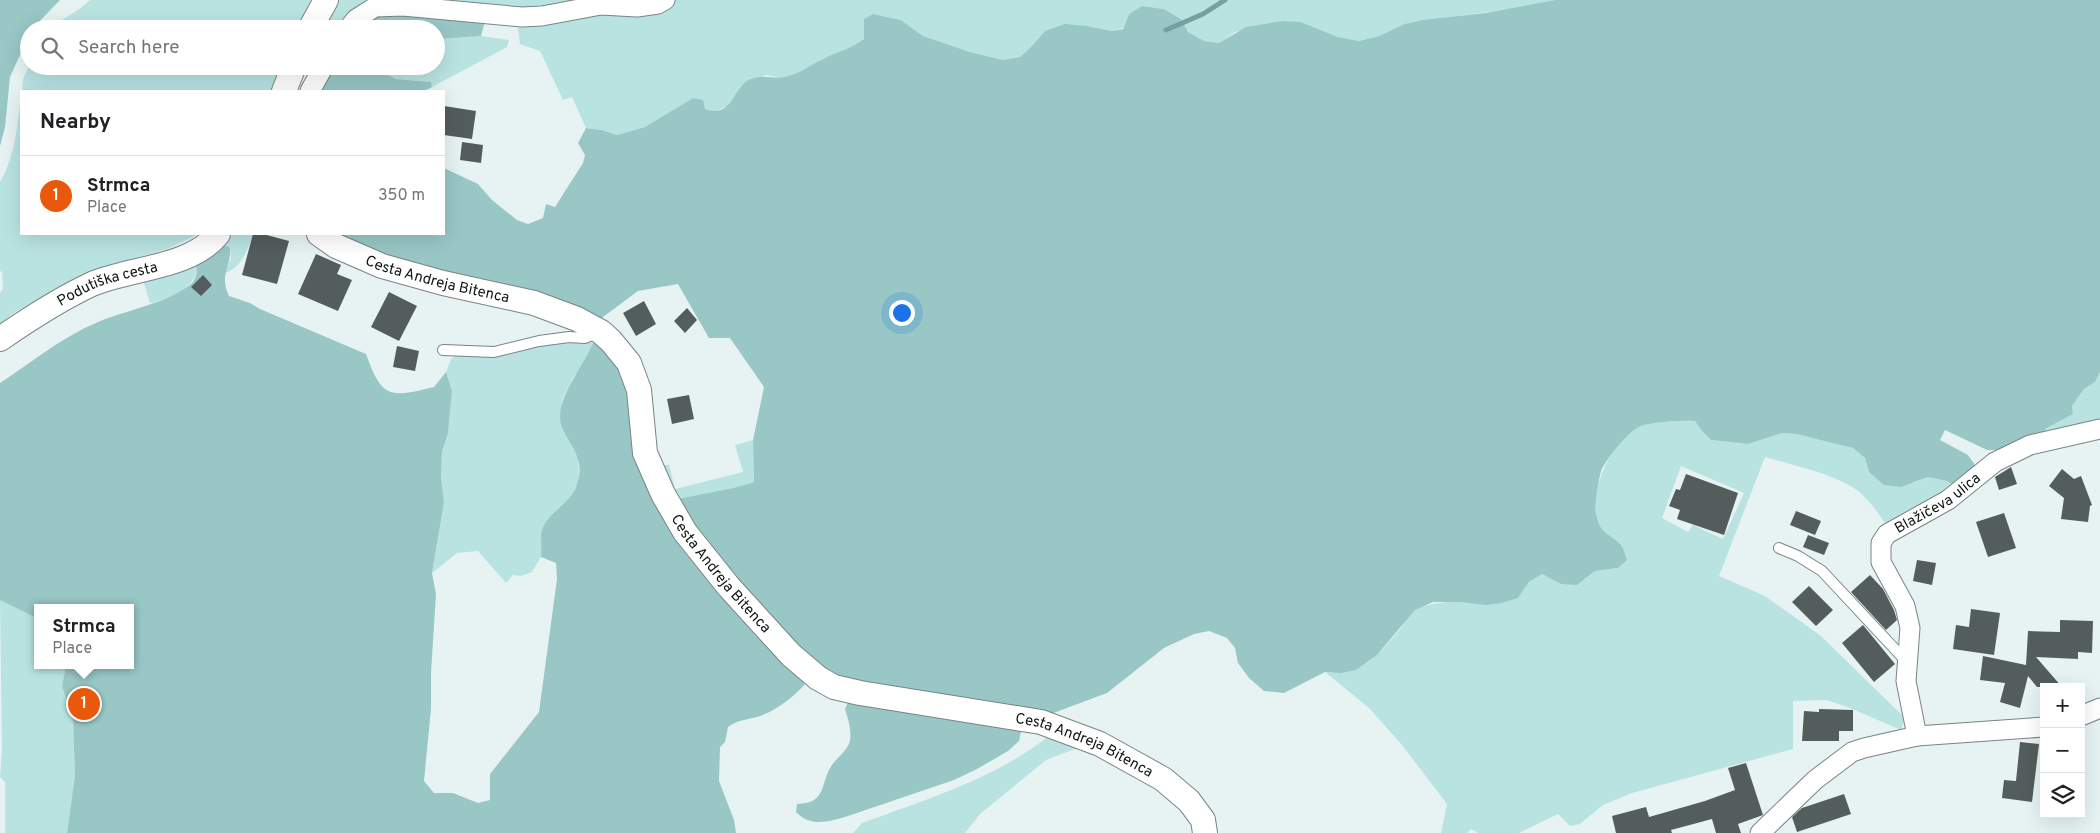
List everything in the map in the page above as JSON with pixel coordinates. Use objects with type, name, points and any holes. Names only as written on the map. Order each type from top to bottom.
[{"type":"street","points":[[315,20],[326,0]]},
{"type":"street","points":[[355,20],[375,7],[403,6],[528,17],[601,5],[637,7],[658,4],[665,0]]},
{"type":"street","points":[[284,90],[290,75]]},
{"type":"street","points":[[311,90],[319,75]]},
{"type":"street","name":"Podutiška cesta","points":[[0,339],[26,321],[93,284],[159,266],[196,251],[217,235]]},
{"type":"street","name":"Cesta Andreja Bitenca","points":[[320,235],[336,246],[382,266],[443,283],[534,303],[577,319],[601,332],[629,363],[639,390],[645,453],[663,494],[685,532],[770,634],[818,678],[834,687],[860,694],[1041,722],[1100,744],[1163,779],[1189,800],[1203,820],[1205,833]]},
{"type":"street","name":"Blažičeva ulica","points":[[1917,736],[1906,681],[1906,661],[1910,628],[1905,606],[1881,562],[1881,544],[1887,534],[1948,500],[1995,462],[2030,445],[2100,429]]},
{"type":"street","points":[[2085,714],[2100,708]]},
{"type":"street","points":[[1760,833],[1814,780],[1852,752],[1917,736],[2040,727]]},
{"type":"lane","points":[[443,350],[494,352],[538,341],[569,337],[585,338],[601,332]]},
{"type":"lane","points":[[1779,548],[1798,556],[1822,571],[1906,661]]},
{"type":"shaded area","points":[[0,0],[60,0],[41,20],[20,20],[20,55],[10,77],[5,127],[0,146]]},
{"type":"shaded area","points":[[90,0],[311,0],[301,20],[63,20]]},
{"type":"shaded area","points":[[335,0],[596,0],[546,11],[444,20],[325,20]]},
{"type":"shaded area","points":[[674,0],[1555,0],[1444,18],[1392,30],[1379,36],[1359,41],[1338,37],[1301,22],[1283,21],[1235,32],[1220,43],[1204,41],[1188,32],[1181,19],[1164,9],[1142,6],[1129,14],[1123,28],[1112,31],[1087,26],[1045,31],[1020,57],[1003,60],[970,52],[923,36],[901,20],[873,14],[864,19],[864,39],[855,46],[820,60],[802,72],[782,78],[766,75],[741,86],[730,105],[713,112],[705,109],[693,98],[645,127],[617,135],[602,130],[586,128],[572,97],[563,100],[540,51],[520,44],[518,29],[522,21]]},
{"type":"shaded area","points":[[1555,0],[2100,0],[2100,372],[2095,382],[2084,389],[2072,406],[2073,414],[2045,429],[2044,435],[2003,450],[1987,450],[1945,430],[1940,440],[1968,455],[1975,465],[1971,476],[1958,488],[1947,481],[1928,477],[1901,487],[1884,485],[1869,472],[1865,458],[1853,448],[1797,434],[1782,433],[1748,444],[1711,440],[1695,421],[1653,423],[1641,426],[1624,439],[1608,459],[1601,471],[1596,498],[1596,509],[1600,526],[1624,550],[1627,560],[1618,568],[1595,571],[1577,585],[1561,584],[1542,574],[1529,582],[1518,598],[1501,603],[1486,605],[1460,602],[1433,602],[1415,610],[1377,655],[1356,670],[1341,673],[1325,672],[1284,693],[1264,691],[1249,678],[1238,663],[1235,648],[1227,638],[1209,631],[1194,634],[1164,648],[1107,693],[1048,715],[865,685],[835,675],[805,656],[766,617],[672,500],[754,482],[753,440],[764,387],[730,338],[709,338],[678,284],[638,291],[599,320],[382,258],[334,235],[445,235],[445,168],[478,184],[492,200],[517,220],[528,224],[543,218],[546,204],[555,207],[583,163],[585,155],[578,143],[586,128],[602,130],[617,135],[645,127],[693,98],[703,100],[705,109],[722,110],[740,88],[751,79],[791,75],[864,39],[864,19],[873,14],[901,20],[923,36],[970,52],[1003,60],[1020,57],[1045,31],[1065,24],[1112,31],[1123,29],[1129,14],[1142,6],[1164,9],[1181,19],[1188,32],[1204,41],[1219,43],[1246,27],[1283,21],[1301,22],[1338,37],[1359,41],[1379,36],[1405,24],[1423,20],[1485,13]]},
{"type":"shaded area","points":[[379,12],[485,21],[481,36],[445,38],[445,20],[367,20]]},
{"type":"shaded area","points":[[481,36],[509,40],[507,47],[432,87],[431,82],[396,79],[388,75],[445,75],[445,38]]},
{"type":"shaded area","points":[[25,75],[278,75],[272,90],[22,90]]},
{"type":"shaded area","points":[[323,75],[388,75],[396,79],[431,82],[432,87],[426,90],[316,90]]},
{"type":"shaded area","points":[[20,102],[20,235],[197,235],[167,249],[89,271],[12,314],[0,324],[0,293],[3,289],[2,272],[0,271],[0,182],[9,162],[17,128]]},
{"type":"shaded area","points":[[231,235],[254,235],[240,262],[231,271],[225,273],[231,259],[230,249],[225,245]]},
{"type":"shaded area","points":[[225,245],[230,248],[225,277],[229,296],[250,303],[366,354],[377,380],[390,392],[407,393],[434,387],[446,372],[452,391],[448,433],[442,452],[441,477],[444,503],[432,573],[436,594],[431,673],[431,709],[424,781],[434,793],[453,793],[478,803],[490,800],[490,774],[539,712],[557,579],[556,563],[541,557],[541,533],[545,523],[571,496],[578,481],[580,470],[576,453],[561,425],[561,407],[568,388],[593,343],[605,346],[623,368],[638,453],[776,652],[805,684],[789,699],[770,712],[728,727],[725,742],[720,747],[719,781],[734,820],[736,833],[67,833],[75,775],[73,720],[62,686],[65,669],[134,669],[134,604],[34,604],[34,617],[0,600],[0,383],[60,342],[85,328],[166,298],[187,287],[195,278],[197,272],[196,265]]},
{"type":"shaded area","points":[[196,265],[196,273],[188,286],[174,295],[150,303],[143,280]]},
{"type":"shaded area","points":[[571,339],[593,343],[585,362],[573,378],[563,398],[560,418],[578,455],[579,481],[569,501],[553,514],[542,530],[541,557],[532,572],[521,576],[513,575],[506,583],[478,551],[457,553],[432,573],[444,504],[441,477],[442,452],[448,433],[452,391],[446,372],[451,359],[460,353]]},
{"type":"shaded area","points":[[2100,372],[2100,425],[2044,435],[2045,429],[2073,414],[2072,406],[2084,389],[2095,382]]},
{"type":"shaded area","points":[[1682,420],[1695,421],[1711,440],[1748,444],[1782,433],[1797,434],[1829,441],[1853,448],[1865,458],[1869,472],[1914,483],[1928,477],[1947,481],[1958,488],[1896,523],[1885,523],[1865,497],[1848,484],[1813,470],[1765,457],[1719,576],[1765,596],[1821,636],[1905,718],[1901,730],[1827,700],[1793,701],[1793,749],[1632,793],[1603,805],[1580,824],[1570,826],[1558,814],[1519,833],[1478,833],[1471,829],[1467,833],[1441,833],[1447,804],[1402,745],[1369,708],[1325,672],[1350,670],[1360,667],[1369,661],[1385,647],[1413,612],[1423,606],[1449,602],[1518,598],[1529,582],[1542,574],[1561,584],[1584,580],[1595,571],[1618,568],[1622,546],[1603,532],[1597,516],[1598,487],[1603,471],[1610,456],[1629,433],[1644,425]],"holes":[[[1681,466],[1744,493],[1723,539],[1693,525],[1688,532],[1662,518]]]},
{"type":"shaded area","points":[[753,440],[754,482],[672,500],[661,465],[669,465],[675,489],[743,472],[735,445]]},
{"type":"shaded area","points":[[0,600],[34,617],[34,669],[65,669],[62,686],[73,720],[75,775],[67,833],[5,833],[5,782],[0,777],[2,749]]},
{"type":"shaded area","points":[[849,700],[1022,727],[1019,741],[1008,751],[954,780],[839,819],[826,822],[807,820],[796,812],[797,804],[807,803],[818,796],[832,765],[849,744],[849,722],[845,709]]},
{"type":"shaded area","points":[[1051,734],[1083,746],[1046,760],[980,814],[965,833],[853,833],[862,823],[961,786],[1009,763]]},
{"type":"building","points":[[445,106],[476,111],[472,139],[445,135]]},
{"type":"building","points":[[462,142],[483,145],[481,163],[460,160]]},
{"type":"building","points":[[253,235],[267,235],[289,241],[277,284],[242,275]]},
{"type":"building","points":[[316,254],[341,265],[337,274],[352,280],[338,311],[298,294]]},
{"type":"building","points":[[203,275],[212,285],[201,296],[191,287]]},
{"type":"building","points":[[389,292],[417,306],[399,341],[371,327]]},
{"type":"building","points":[[644,301],[656,324],[636,336],[623,313]]},
{"type":"building","points":[[687,308],[697,320],[685,333],[674,321]]},
{"type":"building","points":[[397,346],[419,351],[415,371],[393,367]]},
{"type":"building","points":[[689,395],[694,419],[672,424],[667,399]]},
{"type":"building","points":[[2011,467],[2017,484],[1999,490],[1995,477]]},
{"type":"building","points":[[2062,469],[2074,479],[2081,476],[2092,505],[2090,506],[2088,522],[2061,519],[2064,498],[2049,486]]},
{"type":"building","points":[[1686,474],[1738,493],[1724,535],[1677,519],[1680,510],[1669,506],[1676,489],[1680,490]]},
{"type":"building","points":[[1796,511],[1821,521],[1815,535],[1790,525]]},
{"type":"building","points":[[2004,513],[2016,548],[1988,557],[1976,522]]},
{"type":"building","points":[[1808,535],[1829,543],[1824,555],[1803,547]]},
{"type":"building","points":[[1917,560],[1936,563],[1932,585],[1913,581]]},
{"type":"building","points":[[1870,575],[1883,589],[1897,620],[1886,630],[1851,592]]},
{"type":"building","points":[[1809,586],[1833,610],[1816,626],[1792,602]]},
{"type":"building","points":[[1971,609],[2000,613],[1994,655],[1953,649],[1956,625],[1969,627]]},
{"type":"building","points":[[2060,620],[2093,621],[2092,653],[2078,652],[2078,659],[2036,657],[2059,683],[2040,683],[2040,687],[2037,687],[2028,676],[2020,708],[2000,702],[2005,683],[1980,680],[1983,656],[2026,665],[2028,631],[2060,632]]},
{"type":"building","points":[[1863,625],[1895,664],[1874,682],[1842,643]]},
{"type":"building","points":[[1819,709],[1853,710],[1853,731],[1839,731],[1839,741],[1802,741],[1804,711],[1819,712]]},
{"type":"building","points":[[2020,742],[2039,744],[2032,802],[2002,798],[2004,780],[2016,781]]},
{"type":"building","points":[[1746,763],[1763,815],[1738,824],[1741,833],[1716,833],[1712,819],[1671,830],[1672,833],[1616,833],[1612,816],[1646,807],[1649,817],[1705,801],[1735,790],[1728,768]]},
{"type":"building","points":[[1844,794],[1851,814],[1797,832],[1792,817],[1802,808]]},
{"type":"waterway","points":[[1166,30],[1203,14],[1225,0]]},
{"type":"place","name":"Strmca","points":[[84,704]]}]
